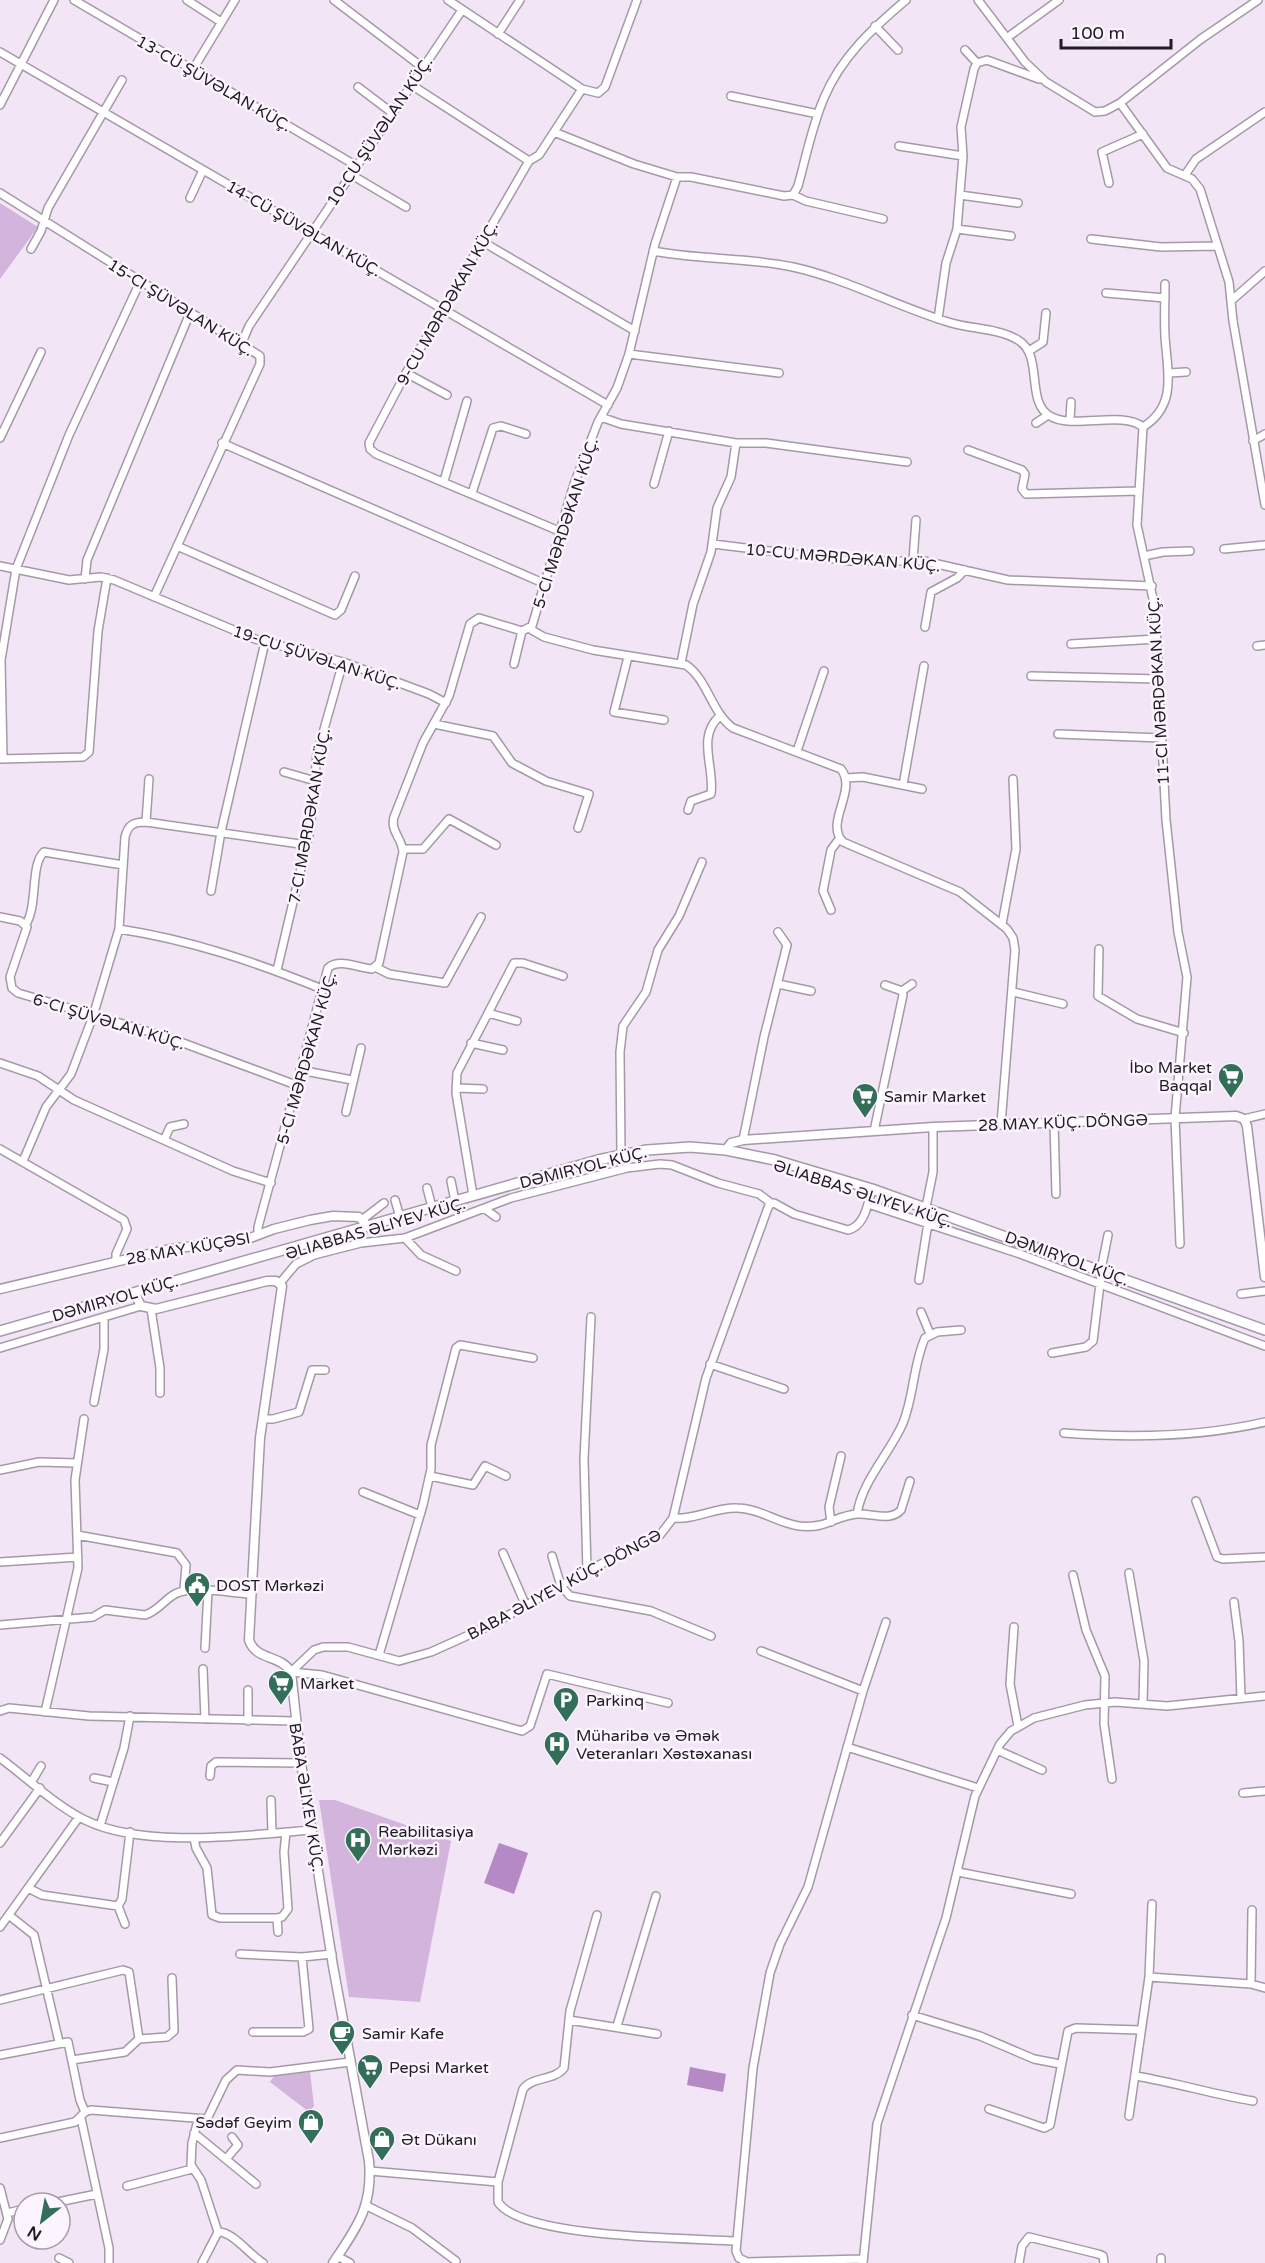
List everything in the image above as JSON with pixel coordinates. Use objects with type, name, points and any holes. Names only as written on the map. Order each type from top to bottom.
[{"type":"main road","name":"DƏMIRYOL KÜÇ.","points":[[0,1333],[368,1224],[621,1154],[671,1148],[726,1150],[824,1173],[926,1207],[1100,1277],[1265,1330]]},
{"type":"main road","name":"ƏLIABBAS ƏLIYEV KÜÇ.","points":[[0,1333],[136,1296],[368,1224],[611,1160],[671,1152],[705,1152],[753,1159],[871,1193],[1265,1335]]},
{"type":"street","points":[[0,105],[54,0]]},
{"type":"street","name":"13-CÜ ŞÜVƏLAN KÜÇ.","points":[[74,0],[355,165]]},
{"type":"street","points":[[187,0],[221,22]]},
{"type":"street","points":[[192,70],[235,0]]},
{"type":"street","points":[[334,0],[422,67]]},
{"type":"street","points":[[448,0],[582,89],[598,93],[605,87],[637,0]]},
{"type":"street","points":[[498,34],[520,0]]},
{"type":"street","points":[[793,195],[798,186],[818,114],[840,70],[875,26],[906,0]]},
{"type":"street","points":[[978,0],[1020,54],[1046,82]]},
{"type":"street","points":[[1008,37],[1059,0]]},
{"type":"street","points":[[977,63],[987,60],[1011,67],[1046,82],[1095,112],[1105,111],[1120,103],[1201,39],[1258,0]]},
{"type":"street","name":"10-CU ŞÜVƏLAN KÜÇ.","points":[[241,345],[249,326],[355,165],[462,10]]},
{"type":"street","points":[[875,26],[898,51]]},
{"type":"street","points":[[965,50],[977,63]]},
{"type":"street","name":"14-CÜ ŞÜVƏLAN KÜÇ.","points":[[0,52],[608,405]]},
{"type":"street","points":[[1011,67],[1020,54]]},
{"type":"street","points":[[938,319],[947,256],[957,229],[963,156],[961,127],[977,63]]},
{"type":"street","points":[[31,249],[48,208],[122,80]]},
{"type":"street","points":[[410,84],[530,161]]},
{"type":"street","points":[[358,87],[391,112]]},
{"type":"street","name":"9-CU MƏRDƏKAN KÜÇ.","points":[[559,531],[376,454],[369,446],[406,373],[530,161],[539,155],[582,89]]},
{"type":"street","points":[[731,96],[818,114]]},
{"type":"street","points":[[1120,103],[1167,168],[1192,179],[1200,189],[1229,282],[1252,441],[1265,505]]},
{"type":"street","points":[[1185,175],[1196,159],[1265,112]]},
{"type":"street","points":[[554,132],[634,164],[677,177],[691,177],[784,196],[793,195],[806,201],[883,219]]},
{"type":"street","points":[[1109,183],[1102,152],[1143,134]]},
{"type":"street","points":[[899,146],[963,156]]},
{"type":"street","points":[[190,198],[203,170]]},
{"type":"street","points":[[350,174],[406,207]]},
{"type":"street","name":"5-CI MƏRDƏKAN KÜÇ.","points":[[514,664],[601,417],[617,388],[629,354],[653,251],[677,177]]},
{"type":"street","name":"15-CI ŞÜVƏLAN KÜÇ.","points":[[0,193],[190,314],[256,353],[261,359],[154,597]]},
{"type":"street","points":[[960,195],[1018,203]]},
{"type":"street","points":[[957,229],[1011,236]]},
{"type":"street","points":[[1091,239],[1161,247],[1217,246]]},
{"type":"street","points":[[483,242],[635,331]]},
{"type":"street","points":[[653,251],[792,267],[834,279],[938,319],[1013,337],[1029,351],[1039,402],[1048,415],[1070,420],[1131,422],[1143,427],[1155,418],[1165,405],[1170,385],[1165,284]]},
{"type":"street","points":[[1232,300],[1265,271]]},
{"type":"street","points":[[107,578],[98,631],[90,752],[83,757],[1,759],[1,660],[16,569],[69,435],[140,282]]},
{"type":"street","points":[[1106,293],[1165,298]]},
{"type":"street","points":[[1029,351],[1043,342],[1046,313]]},
{"type":"street","points":[[85,579],[87,560],[190,314]]},
{"type":"street","points":[[0,438],[41,352]]},
{"type":"street","points":[[629,354],[779,373]]},
{"type":"street","points":[[1169,373],[1186,372]]},
{"type":"street","points":[[406,373],[447,395]]},
{"type":"street","points":[[444,481],[467,401]]},
{"type":"street","points":[[1070,420],[1071,402]]},
{"type":"street","points":[[1036,423],[1048,415]]},
{"type":"street","points":[[601,417],[621,424],[736,443],[766,443],[908,462]]},
{"type":"street","points":[[472,493],[493,428],[501,426],[526,434]]},
{"type":"street","name":"11-CI MƏRDƏKAN KÜÇ.","points":[[1143,427],[1138,491],[1138,537],[1152,586],[1157,639],[1161,738],[1178,932],[1187,969],[1184,1033],[1175,1118],[1180,1244]]},
{"type":"street","points":[[654,484],[669,431]]},
{"type":"street","points":[[1252,441],[1265,434]]},
{"type":"street","points":[[222,443],[543,584]]},
{"type":"street","points":[[681,663],[693,604],[713,544],[717,508],[731,477],[736,443]]},
{"type":"street","points":[[968,450],[1022,470],[1024,474],[1022,489],[1026,494],[1138,491]]},
{"type":"street","points":[[913,560],[916,520]]},
{"type":"street","name":"10-CU MƏRDƏKAN KÜÇ.","points":[[713,544],[850,561],[913,560],[1008,580],[1152,586]]},
{"type":"street","points":[[177,546],[334,615],[341,610],[355,576]]},
{"type":"street","points":[[1224,549],[1265,546]]},
{"type":"street","points":[[1144,556],[1190,551]]},
{"type":"street","name":"19-CU ŞÜVƏLAN KÜÇ.","points":[[0,566],[61,579],[107,578],[265,642],[343,663],[429,694],[446,703]]},
{"type":"street","points":[[926,627],[931,592],[957,578],[965,570]]},
{"type":"street","points":[[481,917],[445,983],[389,974],[376,968],[403,849],[392,823],[412,770],[446,703],[472,620],[479,618],[557,641],[628,657],[681,663],[697,676],[720,716],[739,731],[837,766],[846,778],[838,824],[839,839],[831,850],[823,891],[831,910]]},
{"type":"street","points":[[1071,644],[1157,639]]},
{"type":"street","points":[[211,891],[221,832],[265,642]]},
{"type":"street","points":[[628,657],[615,712],[664,720]]},
{"type":"street","name":"7-CI MƏRDƏKAN KÜÇ.","points":[[277,970],[307,845],[312,815],[312,780],[317,753],[343,663]]},
{"type":"street","points":[[903,785],[924,666]]},
{"type":"street","points":[[797,751],[824,671]]},
{"type":"street","points":[[1031,676],[1159,679]]},
{"type":"street","points":[[688,810],[692,801],[711,794],[708,742],[711,724],[720,716]]},
{"type":"street","points":[[434,724],[446,729],[493,736],[500,742],[504,755],[520,767],[546,781],[589,794],[578,828]]},
{"type":"street","points":[[1058,734],[1161,738]]},
{"type":"street","points":[[284,772],[312,780]]},
{"type":"street","points":[[846,778],[863,777],[922,789]]},
{"type":"street","points":[[146,822],[149,779]]},
{"type":"street","points":[[1002,924],[1016,849],[1013,779]]},
{"type":"street","points":[[403,849],[423,849],[449,819],[496,845]]},
{"type":"street","points":[[23,1161],[46,1107],[71,1074],[93,1016],[119,929],[123,865],[129,827],[136,822],[146,822],[307,845]]},
{"type":"street","points":[[839,839],[850,848],[954,889],[1002,924],[1010,933],[1014,942],[1013,992],[1001,1124]]},
{"type":"street","points":[[123,865],[44,852],[39,861],[33,911],[26,924],[27,930],[10,977],[12,988],[23,995],[167,1037],[296,1085]]},
{"type":"street","points":[[621,1154],[620,1052],[623,1026],[646,992],[658,950],[679,916],[702,862]]},
{"type":"street","points":[[0,917],[26,924]]},
{"type":"street","points":[[119,929],[186,941],[277,970],[322,989]]},
{"type":"street","points":[[743,1140],[787,945],[778,932]]},
{"type":"street","points":[[1099,949],[1098,996],[1137,1019],[1184,1033]]},
{"type":"street","points":[[473,1195],[456,1088],[459,1067],[514,963],[524,963],[563,975]]},
{"type":"street","name":"5-CI MƏRDƏKAN KÜÇ.","points":[[258,1235],[328,968],[334,964],[376,968]]},
{"type":"street","points":[[777,984],[811,991]]},
{"type":"street","points":[[874,1131],[903,991],[912,984]]},
{"type":"street","points":[[885,985],[903,991]]},
{"type":"street","points":[[1013,992],[1063,1004]]},
{"type":"street","points":[[488,1013],[517,1021]]},
{"type":"street","points":[[471,1043],[503,1050]]},
{"type":"street","points":[[346,1112],[361,1048]]},
{"type":"street","points":[[0,1063],[38,1076],[74,1100],[240,1174],[271,1183]]},
{"type":"street","points":[[300,1070],[352,1080]]},
{"type":"street","points":[[456,1088],[483,1089]]},
{"type":"street","points":[[1265,1114],[1244,1119],[1247,1125],[1261,1214],[1265,1276]]},
{"type":"street","name":"28 MAY KÜÇ. DÖNGƏ","points":[[726,1150],[731,1143],[743,1140],[933,1127],[1236,1116],[1244,1119]]},
{"type":"street","points":[[1054,1123],[1056,1194]]},
{"type":"street","points":[[164,1140],[170,1127],[184,1124]]},
{"type":"street","points":[[926,1207],[933,1172],[933,1127]]},
{"type":"street","points":[[0,1149],[124,1220],[127,1229],[116,1254],[116,1262]]},
{"type":"street","name":"DƏMIRYOL KÜÇ.","points":[[280,1283],[296,1264],[314,1255],[353,1244],[405,1238],[511,1198],[618,1170],[660,1164],[759,1194],[771,1203]]},
{"type":"street","points":[[451,1181],[455,1201]]},
{"type":"street","points":[[427,1188],[432,1208]]},
{"type":"street","points":[[771,1203],[794,1214],[848,1230],[859,1224],[871,1193]]},
{"type":"street","points":[[395,1200],[400,1216]]},
{"type":"street","points":[[368,1224],[384,1203]]},
{"type":"street","name":"BABA ƏLIYEV KÜÇ. DÖNGƏ","points":[[291,1672],[314,1650],[323,1647],[348,1647],[404,1660],[431,1652],[480,1631],[587,1571],[660,1535],[673,1518],[710,1364],[771,1203]]},
{"type":"street","points":[[868,1204],[1100,1277],[1265,1346]]},
{"type":"street","points":[[485,1209],[496,1217]]},
{"type":"street","name":"28 MAY KÜÇƏSI","points":[[0,1289],[170,1249],[232,1243],[283,1226],[333,1216],[351,1215],[368,1224]]},
{"type":"street","points":[[919,1280],[928,1223]]},
{"type":"street","points":[[1052,1353],[1091,1344],[1094,1337],[1100,1277],[1108,1235]]},
{"type":"street","points":[[405,1238],[421,1255],[456,1271]]},
{"type":"street","points":[[136,1296],[141,1306],[151,1309],[267,1281],[280,1283],[283,1296],[263,1419],[250,1594],[250,1645],[260,1654],[285,1663],[291,1672],[322,1675],[522,1731],[530,1726],[547,1674],[668,1703]]},
{"type":"street","points":[[1241,1294],[1265,1292]]},
{"type":"street","name":"DƏMIRYOL KÜÇ.","points":[[0,1348],[141,1306]]},
{"type":"street","points":[[151,1309],[160,1368],[160,1393]]},
{"type":"street","points":[[921,1312],[930,1334]]},
{"type":"street","points":[[587,1571],[585,1448],[591,1317]]},
{"type":"street","points":[[94,1402],[104,1349],[104,1318]]},
{"type":"street","points":[[857,1514],[868,1486],[903,1422],[921,1347],[930,1334],[961,1330]]},
{"type":"street","points":[[379,1655],[430,1476],[431,1446],[458,1346],[533,1358]]},
{"type":"street","points":[[710,1364],[784,1389]]},
{"type":"street","points":[[263,1419],[273,1419],[299,1412],[312,1370],[325,1370]]},
{"type":"street","points":[[45,1712],[67,1618],[78,1557],[77,1463],[84,1419]]},
{"type":"street","points":[[1064,1432],[1114,1436],[1180,1434],[1238,1428],[1265,1422]]},
{"type":"street","points":[[831,1522],[829,1507],[841,1456]]},
{"type":"street","points":[[0,1470],[39,1462],[77,1463]]},
{"type":"street","points":[[430,1476],[473,1485],[485,1466],[506,1476]]},
{"type":"street","points":[[673,1518],[693,1518],[725,1508],[741,1508],[792,1525],[819,1527],[857,1514],[897,1515],[904,1504],[910,1481]]},
{"type":"street","points":[[363,1492],[420,1515]]},
{"type":"street","points":[[1196,1501],[1217,1557],[1223,1559],[1265,1557]]},
{"type":"street","points":[[77,1535],[177,1554],[186,1565],[184,1590]]},
{"type":"street","points":[[503,1553],[526,1606]]},
{"type":"street","points":[[552,1556],[561,1586],[566,1593],[578,1600],[651,1611],[711,1636]]},
{"type":"street","points":[[0,1562],[78,1557]]},
{"type":"street","points":[[1129,1573],[1144,1661],[1143,1704]]},
{"type":"street","points":[[1073,1575],[1086,1630],[1106,1676],[1104,1724],[1112,1779]]},
{"type":"street","points":[[0,1625],[93,1617],[109,1610],[145,1615],[184,1590],[250,1594]]},
{"type":"street","points":[[205,1648],[208,1592]]},
{"type":"street","points":[[1234,1602],[1239,1641],[1241,1698]]},
{"type":"street","points":[[886,1622],[863,1691],[808,1887],[799,1911],[780,1944],[770,1973],[753,2068],[736,2241],[738,2261],[752,2263],[863,2261],[875,2131],[946,1918],[978,1788],[997,1750],[1018,1726],[1047,1713],[1105,1702],[1167,1706],[1265,1696]]},
{"type":"street","points":[[1014,1627],[1010,1684],[1018,1726]]},
{"type":"street","points":[[761,1651],[863,1691]]},
{"type":"street","points":[[202,1669],[205,1719]]},
{"type":"street","name":"BABA ƏLIYEV KÜÇ.","points":[[291,1672],[294,1721],[370,2170],[367,2206],[335,2260]]},
{"type":"street","points":[[248,1690],[248,1721]]},
{"type":"street","points":[[0,1711],[9,1708],[89,1716],[294,1721]]},
{"type":"street","points":[[100,1826],[130,1716]]},
{"type":"street","points":[[847,1747],[978,1788]]},
{"type":"street","points":[[997,1750],[1042,1770]]},
{"type":"street","points":[[0,1758],[79,1817],[100,1826],[130,1832],[194,1838],[312,1830]]},
{"type":"street","points":[[210,1776],[211,1766],[216,1762],[301,1763]]},
{"type":"street","points":[[32,1781],[41,1766]]},
{"type":"street","points":[[94,1778],[113,1782]]},
{"type":"street","points":[[0,1843],[40,1788]]},
{"type":"street","points":[[1243,1793],[1265,1791]]},
{"type":"street","points":[[271,1800],[272,1833]]},
{"type":"street","points":[[0,1927],[30,1889],[79,1817]]},
{"type":"street","points":[[125,1924],[118,1906],[124,1890],[130,1832]]},
{"type":"street","points":[[194,1838],[196,1848],[207,1868],[212,1915],[220,1918],[277,1918],[282,1917],[288,1909],[284,1852],[286,1832]]},
{"type":"street","points":[[958,1872],[1071,1894]]},
{"type":"street","points":[[30,1889],[42,1895],[118,1906]]},
{"type":"street","points":[[617,2026],[656,1896]]},
{"type":"street","points":[[1129,2116],[1149,1977],[1152,1904]]},
{"type":"street","points":[[1251,1984],[1252,1910]]},
{"type":"street","points":[[597,1915],[569,2020],[564,2068],[557,2074],[528,2083],[523,2089],[498,2182],[497,2197],[500,2206],[525,2221],[579,2230],[736,2241]]},
{"type":"street","points":[[10,1916],[27,1927],[34,1935],[59,2043]]},
{"type":"street","points":[[277,1918],[278,1932]]},
{"type":"street","points":[[240,1954],[302,1957],[332,1954]]},
{"type":"street","points":[[253,2032],[303,2032],[309,2029],[302,1957]]},
{"type":"street","points":[[0,2000],[126,1970],[130,1975],[139,2039]]},
{"type":"street","points":[[1149,1977],[1251,1984],[1265,1988]]},
{"type":"street","points":[[72,2060],[125,2052],[139,2039],[167,2037],[174,2031],[172,1978]]},
{"type":"street","points":[[912,2015],[980,2036],[1034,2059],[1060,2064]]},
{"type":"street","points":[[569,2020],[657,2034]]},
{"type":"street","points":[[989,2109],[1044,2128],[1050,2125],[1066,2034],[1071,2028],[1140,2030]]},
{"type":"street","points":[[0,2055],[65,2041],[70,2045],[109,2248],[109,2263]]},
{"type":"street","points":[[0,2138],[75,2122],[83,2115],[198,2120],[210,2117],[223,2086],[237,2070],[270,2072],[351,2062]]},
{"type":"street","points":[[1136,2076],[1179,2084],[1197,2091],[1253,2101]]},
{"type":"street","points":[[198,2120],[191,2153],[192,2169],[201,2180],[218,2232],[202,2263]]},
{"type":"street","points":[[194,2133],[256,2184]]},
{"type":"street","points":[[226,2159],[238,2145],[232,2137]]},
{"type":"street","points":[[127,2186],[192,2169]]},
{"type":"street","points":[[370,2170],[498,2182]]},
{"type":"street","points":[[0,2188],[7,2213],[0,2240]]},
{"type":"street","points":[[72,2199],[97,2194]]},
{"type":"street","points":[[367,2206],[412,2228],[456,2261]]},
{"type":"street","points":[[7,2213],[12,2212]]},
{"type":"street","points":[[218,2232],[226,2232],[234,2237],[247,2253],[263,2263]]},
{"type":"street","points":[[1019,2263],[1022,2246],[1029,2237],[1098,2253],[1103,2256],[1104,2263]]},
{"type":"street","points":[[59,2258],[69,2263]]},
{"type":"street","points":[[335,2260],[350,2263]]},
{"type":"shaded area","points":[[0,203],[38,227],[0,279]]},
{"type":"shaded area","points":[[319,1800],[335,1800],[451,1841],[420,2002],[349,1997]]},
{"type":"shaded area","points":[[499,1843],[528,1853],[514,1894],[484,1883]]},
{"type":"shaded area","points":[[690,2067],[726,2074],[723,2092],[687,2085]]},
{"type":"shaded area","points":[[310,2072],[314,2106],[309,2112],[270,2082],[274,2076]]},
{"type":"place","name":"İbo Market Baqqal","points":[[1231,1099]]},
{"type":"place","name":"Samir Market","points":[[865,1119]]},
{"type":"place","name":"DOST Mərkəzi","points":[[197,1608]]},
{"type":"place","name":"Market","points":[[281,1706]]},
{"type":"place","name":"Parkinq","points":[[566,1723]]},
{"type":"place","name":"Müharibə və Əmək Veteranları Xəstəxanası","points":[[557,1767]]},
{"type":"place","name":"Reabilitasiya Mərkəzi","points":[[358,1863]]},
{"type":"place","name":"Samir Kafe","points":[[342,2056]]},
{"type":"place","name":"Pepsi Market","points":[[370,2090]]},
{"type":"place","name":"Sədəf Geyim","points":[[311,2145]]},
{"type":"place","name":"Ət Dükanı","points":[[382,2162]]}]
